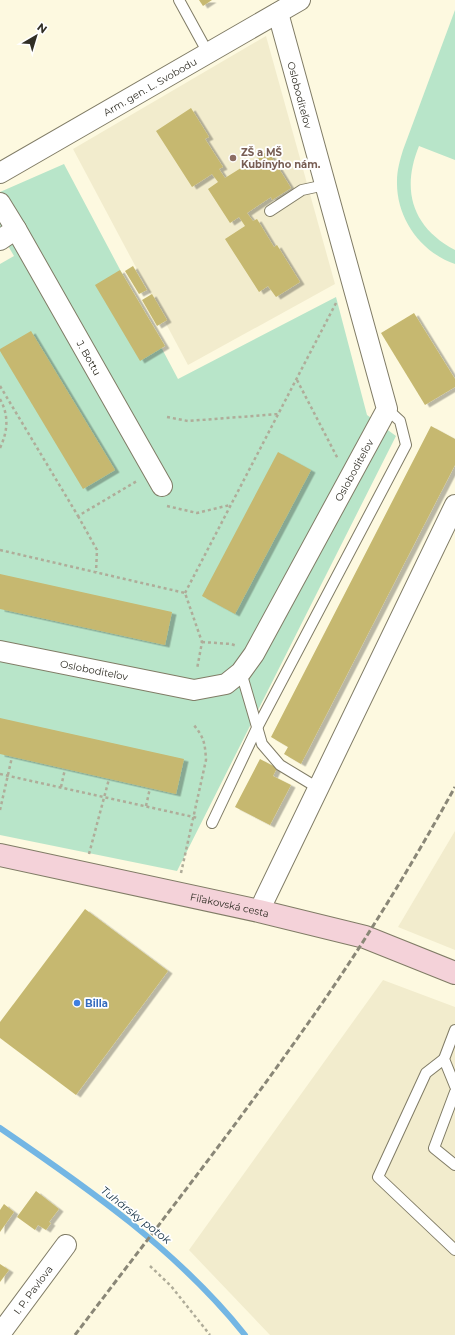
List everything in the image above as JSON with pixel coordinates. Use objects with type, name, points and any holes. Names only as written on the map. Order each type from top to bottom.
[{"type":"street","name":"Arm. gen. L. Svobodu","points":[[0,173],[300,0]]},
{"type":"street","name":"Osloboditeľov","points":[[0,652],[194,690],[226,684],[241,672],[254,654],[387,409],[278,14]]},
{"type":"street","points":[[0,203],[8,235]]},
{"type":"street","name":"J. Bottu","points":[[8,235],[162,493]]},
{"type":"street","points":[[259,911],[455,505]]},
{"type":"street","name":"Fiľakovská cesta","points":[[0,855],[259,911],[365,938],[455,973]]},
{"type":"street","name":"I. P. Pavlova","points":[[0,1334],[66,1245]]},
{"type":"lane","points":[[179,0],[208,53]]},
{"type":"lane","points":[[270,211],[302,190],[325,185]]},
{"type":"lane","points":[[212,823],[257,728],[406,445],[400,421],[387,409]]},
{"type":"lane","points":[[241,672],[262,744],[280,765],[318,788]]},
{"type":"lane","points":[[455,1030],[444,1059],[426,1073],[378,1177],[455,1250]]},
{"type":"lane","points":[[444,1059],[455,1086]]},
{"type":"lane","points":[[455,1092],[434,1148],[455,1165]]},
{"type":"path","points":[[194,690],[202,642],[185,593],[351,276]]},
{"type":"path","points":[[296,380],[341,464]]},
{"type":"path","points":[[0,386],[98,550],[96,572]]},
{"type":"path","points":[[0,399],[7,418],[4,440],[0,448]]},
{"type":"path","points":[[167,417],[188,421],[279,414]]},
{"type":"path","points":[[78,516],[139,480]]},
{"type":"path","points":[[162,493],[167,506],[197,513],[231,505]]},
{"type":"path","points":[[0,550],[185,593]]},
{"type":"path","points":[[202,642],[231,644],[254,654]]},
{"type":"path","points":[[180,878],[206,760],[205,743],[201,733],[193,724]]},
{"type":"path","points":[[0,810],[12,757]]},
{"type":"path","points":[[60,787],[65,769]]},
{"type":"path","points":[[0,774],[194,816]]},
{"type":"path","points":[[88,858],[109,778]]},
{"type":"path","points":[[146,806],[150,788]]},
{"type":"path","points":[[150,1266],[171,1286],[210,1335]]},
{"type":"shaded area","points":[[266,36],[335,284],[188,365],[73,149]]},
{"type":"shaded area","points":[[455,831],[455,950],[398,927]]},
{"type":"shaded area","points":[[383,980],[455,1007],[455,1335],[270,1335],[189,1250]]},
{"type":"green space","points":[[455,10],[455,160],[419,146],[411,178],[411,192],[414,206],[420,219],[440,241],[455,250],[455,264],[431,251],[412,232],[401,207],[397,181],[398,169],[403,150]]},
{"type":"green space","points":[[64,164],[178,379],[336,297],[367,415],[396,436],[177,871],[0,835],[0,264],[14,256],[0,232],[0,192]]},
{"type":"building","points":[[199,0],[212,0],[203,6]]},
{"type":"building","points":[[191,108],[209,137],[205,139],[223,167],[219,169],[225,178],[268,151],[291,188],[272,200],[271,197],[247,213],[253,221],[257,219],[274,247],[277,245],[300,282],[276,297],[268,286],[259,292],[225,239],[245,226],[239,217],[230,223],[208,189],[218,182],[212,174],[192,187],[156,131]]},
{"type":"building","points":[[133,266],[147,290],[139,294],[125,271]]},
{"type":"building","points":[[120,270],[165,346],[140,361],[95,285]]},
{"type":"building","points":[[152,294],[167,320],[157,326],[142,300]]},
{"type":"building","points":[[414,313],[455,379],[455,387],[425,405],[381,333]]},
{"type":"building","points":[[31,331],[115,470],[83,489],[0,351],[0,349]]},
{"type":"building","points":[[431,426],[455,439],[455,465],[301,764],[284,754],[288,747],[271,737]]},
{"type":"building","points":[[278,452],[311,470],[235,614],[202,596]]},
{"type":"building","points":[[0,574],[172,612],[165,645],[0,609]]},
{"type":"building","points":[[0,718],[184,759],[176,794],[0,754]]},
{"type":"building","points":[[260,759],[277,768],[273,776],[291,785],[270,825],[235,807]]},
{"type":"building","points":[[85,909],[168,971],[76,1095],[0,1038],[0,1022]]},
{"type":"building","points":[[36,1191],[59,1209],[49,1222],[51,1223],[46,1230],[38,1225],[35,1230],[17,1217]]},
{"type":"building","points":[[4,1204],[14,1212],[0,1232],[0,1210]]},
{"type":"building","points":[[0,1264],[9,1270],[0,1282]]},
{"type":"waterway","name":"Tuhársky potok","points":[[0,1128],[99,1198],[161,1248],[219,1304],[245,1335]]},
{"type":"railway","points":[[75,1335],[220,1145],[324,1000],[383,910],[455,787]]},
{"type":"place","name":"ZŠ a MŠ Kubínyho nám.","points":[[233,158]]},
{"type":"place","name":"Billa","points":[[77,1003]]}]
